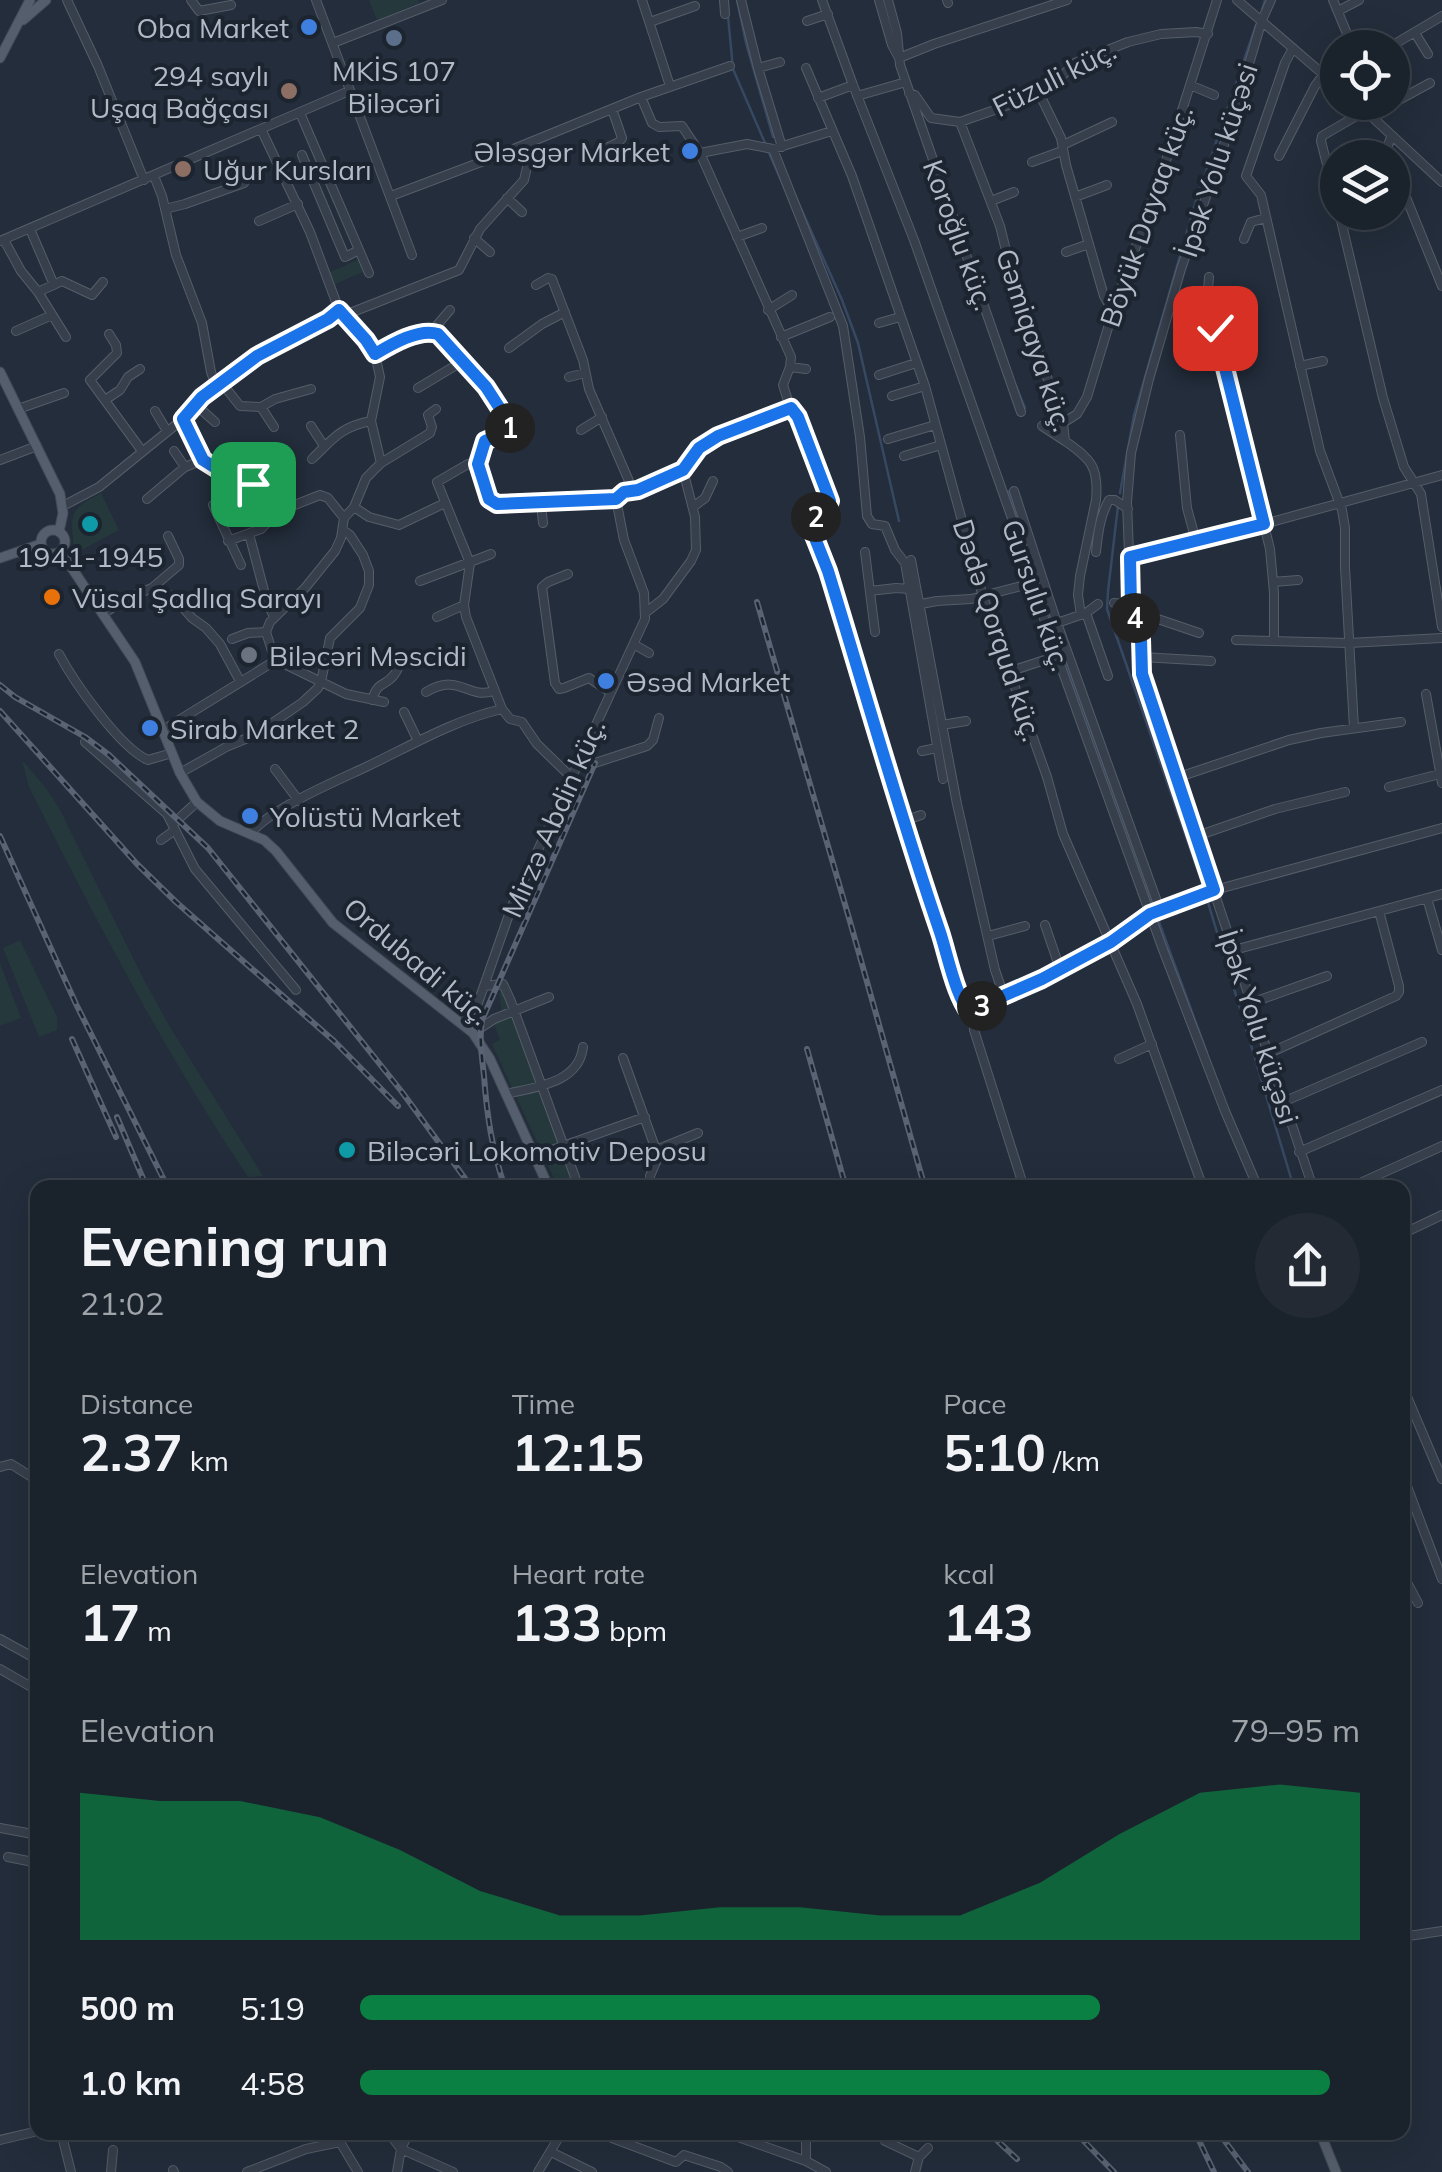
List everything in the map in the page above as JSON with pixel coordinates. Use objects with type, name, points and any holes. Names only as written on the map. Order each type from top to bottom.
[{"type":"main road","points":[[0,58],[30,0]]},
{"type":"main road","points":[[18,26],[46,0]]},
{"type":"main road","points":[[0,372],[56,483],[63,506],[59,532]]},
{"type":"main road","points":[[0,558],[41,544],[46,532],[59,532]]},
{"type":"main road","points":[[41,544],[49,554],[60,552],[65,541],[59,532]]},
{"type":"main road","name":"Ordubadi küç.","points":[[60,552],[135,662],[180,774],[197,802],[220,822],[264,840],[334,924],[473,1033],[486,1050],[546,1180]]},
{"type":"main road","points":[[1323,2140],[1336,2172]]},
{"type":"street","points":[[67,0],[144,180]]},
{"type":"street","points":[[191,0],[202,11],[231,5]]},
{"type":"street","points":[[316,0],[412,255]]},
{"type":"street","points":[[332,42],[442,0]]},
{"type":"street","points":[[642,0],[670,86]]},
{"type":"street","points":[[724,0],[724,14]]},
{"type":"street","points":[[741,0],[777,148],[843,326],[867,516],[872,524],[887,529],[921,604],[957,804],[1004,996]]},
{"type":"street","name":"Gursulu küç.","points":[[822,0],[914,240],[1057,656],[1155,912],[1224,1110],[1255,1180]]},
{"type":"street","name":"Koroğlu küç.","points":[[879,0],[899,58]]},
{"type":"street","name":"Koroğlu küç.","points":[[888,0],[909,93],[1022,412]]},
{"type":"street","points":[[899,58],[1067,0]]},
{"type":"street","name":"Böyük Dayaq küç.","points":[[1064,423],[1078,414],[1087,398],[1218,0]]},
{"type":"street","points":[[1238,0],[1320,72]]},
{"type":"street","name":"İpək Yolu küçəsi","points":[[1271,0],[1181,269],[1131,453],[1131,605],[1141,639],[1146,686],[1309,1180]]},
{"type":"street","points":[[1333,0],[1346,30]]},
{"type":"street","points":[[1338,11],[1359,0]]},
{"type":"street","points":[[650,22],[696,6]]},
{"type":"street","points":[[807,21],[828,14]]},
{"type":"street","points":[[1410,36],[1442,16]]},
{"type":"street","points":[[1415,33],[1428,54]]},
{"type":"street","name":"Füzuli küç.","points":[[960,122],[1038,93],[1075,63],[1128,42],[1161,34],[1208,34]]},
{"type":"street","points":[[1293,48],[1246,174],[1258,190],[1266,218],[1320,451],[1345,528],[1354,728]]},
{"type":"street","points":[[758,68],[780,62]]},
{"type":"street","points":[[391,196],[730,66]]},
{"type":"street","name":"Dədə Qorqud küç.","points":[[806,68],[852,176],[925,386],[983,597],[1047,778],[1062,834],[1152,1044],[1200,1180]]},
{"type":"street","points":[[1279,156],[1320,79]]},
{"type":"street","points":[[857,96],[906,82]]},
{"type":"street","points":[[1410,94],[1430,83]]},
{"type":"street","points":[[818,98],[853,85]]},
{"type":"street","points":[[1190,85],[1214,95]]},
{"type":"street","points":[[66,336],[2,240],[349,90]]},
{"type":"street","points":[[909,93],[914,94],[931,118],[960,122]]},
{"type":"street","points":[[1038,93],[1058,130],[1104,296],[1114,308]]},
{"type":"street","points":[[641,97],[652,123],[659,127],[682,126],[700,153],[790,356],[783,385],[830,501],[826,511],[810,524],[962,1000],[974,1018]]},
{"type":"street","points":[[598,152],[622,138],[612,109]]},
{"type":"street","points":[[300,112],[369,273]]},
{"type":"street","points":[[1321,140],[1350,120]]},
{"type":"street","points":[[1374,120],[1442,182]]},
{"type":"street","name":"Gəmiqaya küç.","points":[[960,122],[991,201],[1013,279],[1064,423],[1065,441],[1089,460],[1095,470],[1097,484],[1078,595],[1084,614]]},
{"type":"street","points":[[1032,162],[1112,122]]},
{"type":"street","points":[[261,129],[298,204],[342,312],[375,354],[380,377],[371,421],[381,463]]},
{"type":"street","points":[[700,153],[747,144],[777,148],[832,132]]},
{"type":"street","points":[[1390,140],[1391,136]]},
{"type":"street","points":[[63,506],[99,487],[257,356],[342,312],[454,274],[474,238],[524,180],[529,143]]},
{"type":"street","points":[[302,156],[344,257],[360,250]]},
{"type":"street","points":[[154,176],[176,255],[202,323],[211,372],[219,384],[238,405],[260,406],[311,390]]},
{"type":"street","points":[[165,209],[244,183]]},
{"type":"street","points":[[1075,197],[1107,185]]},
{"type":"street","points":[[1258,190],[1272,186]]},
{"type":"street","points":[[991,201],[1014,192]]},
{"type":"street","points":[[506,198],[522,212]]},
{"type":"street","points":[[260,220],[298,204]]},
{"type":"street","points":[[1410,207],[1442,286]]},
{"type":"street","points":[[1244,239],[1250,222],[1266,218]]},
{"type":"street","points":[[737,237],[762,228]]},
{"type":"street","points":[[30,229],[54,284]]},
{"type":"street","points":[[1343,230],[1383,398],[1404,467],[1421,494],[1442,627]]},
{"type":"street","points":[[474,238],[490,252]]},
{"type":"street","points":[[1066,252],[1089,244]]},
{"type":"street","points":[[1209,277],[1215,328],[1264,524],[1273,582],[1274,642]]},
{"type":"street","points":[[510,428],[485,441],[478,461],[492,502],[541,504],[616,499],[624,492],[628,481],[589,389],[583,360],[552,278],[536,285]]},
{"type":"street","points":[[38,292],[62,280],[92,296],[103,282]]},
{"type":"street","points":[[768,310],[792,295]]},
{"type":"street","points":[[375,354],[432,331],[450,310]]},
{"type":"street","points":[[509,348],[565,312]]},
{"type":"street","points":[[16,331],[52,315]]},
{"type":"street","points":[[781,337],[830,317]]},
{"type":"street","points":[[878,322],[900,317]]},
{"type":"street","points":[[432,331],[463,361],[500,408],[510,428],[521,431]]},
{"type":"street","points":[[109,334],[117,353],[90,380],[142,451]]},
{"type":"street","points":[[418,388],[463,361]]},
{"type":"street","points":[[1300,366],[1322,361]]},
{"type":"street","points":[[879,375],[916,363]]},
{"type":"street","points":[[790,368],[806,369]]},
{"type":"street","points":[[104,400],[140,369]]},
{"type":"street","points":[[569,378],[585,373]]},
{"type":"street","points":[[892,396],[925,386]]},
{"type":"street","points":[[18,409],[64,393]]},
{"type":"street","points":[[196,405],[215,422]]},
{"type":"street","points":[[260,406],[274,427]]},
{"type":"street","points":[[624,492],[638,490],[683,470],[706,443],[791,408]]},
{"type":"street","points":[[384,702],[346,694],[274,659],[266,632],[274,617],[336,551],[344,518],[354,507],[366,478],[381,463],[430,433],[428,415],[436,410]]},
{"type":"street","points":[[155,411],[168,432]]},
{"type":"street","points":[[582,430],[602,417]]},
{"type":"street","points":[[183,419],[203,460],[238,489],[253,484]]},
{"type":"street","points":[[312,459],[338,434],[371,421]]},
{"type":"street","points":[[311,426],[324,446]]},
{"type":"street","points":[[888,440],[935,426]]},
{"type":"street","points":[[1042,426],[1065,441]]},
{"type":"street","points":[[1180,435],[1187,508],[1196,542]]},
{"type":"street","points":[[904,456],[941,445]]},
{"type":"street","points":[[0,460],[37,446]]},
{"type":"street","points":[[174,450],[184,468]]},
{"type":"street","points":[[147,498],[184,468],[203,460]]},
{"type":"street","points":[[478,461],[439,479],[437,487],[470,563],[466,617],[502,709],[510,719],[522,722],[537,744],[571,777]]},
{"type":"street","name":"Mirzə Abdin küç.","points":[[462,1024],[478,1003],[512,906],[642,628],[645,612],[662,599],[694,555],[694,508],[683,470]]},
{"type":"street","points":[[1130,557],[1442,474]]},
{"type":"street","points":[[694,508],[705,498],[713,481]]},
{"type":"street","points":[[1014,491],[1155,912]]},
{"type":"street","points":[[228,542],[265,526],[277,512],[320,495],[328,498],[344,518]]},
{"type":"street","points":[[616,499],[624,540],[644,593],[645,612]]},
{"type":"street","points":[[1096,552],[1106,503],[1115,500],[1128,509]]},
{"type":"street","points":[[354,507],[369,517],[399,525],[445,503]]},
{"type":"street","points":[[213,504],[240,565]]},
{"type":"street","points":[[541,504],[543,523]]},
{"type":"street","points":[[180,774],[255,735],[312,696],[320,683],[330,638],[360,608],[370,585],[363,555],[342,530]]},
{"type":"street","points":[[249,534],[274,617]]},
{"type":"street","points":[[104,614],[118,603],[152,588],[179,565],[168,536]]},
{"type":"street","points":[[866,552],[875,632]]},
{"type":"street","points":[[420,582],[491,554]]},
{"type":"street","points":[[911,560],[943,779]]},
{"type":"street","points":[[568,574],[542,587],[555,682],[559,689],[589,678],[610,692]]},
{"type":"street","points":[[1273,582],[1298,580]]},
{"type":"street","points":[[921,604],[983,597],[1034,583]]},
{"type":"street","points":[[152,588],[174,597],[213,636],[240,681]]},
{"type":"street","points":[[870,591],[913,589]]},
{"type":"street","points":[[1058,623],[1084,614],[1098,604]]},
{"type":"street","points":[[1114,604],[1131,605]]},
{"type":"street","points":[[438,617],[464,605]]},
{"type":"street","points":[[1084,614],[1108,676]]},
{"type":"street","points":[[1134,616],[1148,616],[1199,633]]},
{"type":"street","points":[[232,639],[266,632]]},
{"type":"street","points":[[1236,640],[1349,643],[1442,638]]},
{"type":"street","points":[[634,645],[648,653]]},
{"type":"street","points":[[59,654],[130,748],[148,760],[172,752]]},
{"type":"street","points":[[372,700],[376,688],[410,656]]},
{"type":"street","points":[[1011,671],[1057,656]]},
{"type":"street","points":[[1142,657],[1212,662]]},
{"type":"street","points":[[164,730],[274,659]]},
{"type":"street","points":[[426,692],[442,684],[458,685],[481,694],[493,691]]},
{"type":"street","points":[[1389,786],[1441,778],[1426,694]]},
{"type":"street","points":[[251,833],[268,817],[298,801],[464,721],[502,709]]},
{"type":"street","points":[[404,712],[418,742]]},
{"type":"street","points":[[578,762],[595,764],[648,746],[659,718]]},
{"type":"street","points":[[942,726],[966,720]]},
{"type":"street","points":[[1176,778],[1289,740],[1400,722]]},
{"type":"street","points":[[85,742],[168,814],[195,869],[296,990]]},
{"type":"street","points":[[922,751],[937,748]]},
{"type":"street","points":[[275,769],[298,801]]},
{"type":"street","points":[[1197,836],[1275,809],[1346,792]]},
{"type":"street","points":[[162,840],[197,802]]},
{"type":"street","points":[[904,820],[921,815]]},
{"type":"street","points":[[1021,1180],[976,1038],[974,1018],[982,1006],[1060,970],[1155,912],[1214,890],[1442,828]]},
{"type":"street","points":[[1234,950],[1442,894]]},
{"type":"street","points":[[1427,898],[1442,950]]},
{"type":"street","points":[[1266,1054],[1396,996],[1399,986],[1379,911]]},
{"type":"street","points":[[1045,925],[1060,970]]},
{"type":"street","points":[[988,936],[1025,926]]},
{"type":"street","points":[[1251,1003],[1327,976]]},
{"type":"street","points":[[484,986],[503,984],[576,1180]]},
{"type":"street","points":[[473,1033],[494,1019],[549,997]]},
{"type":"street","points":[[1283,1102],[1422,1042]]},
{"type":"street","points":[[1119,1059],[1152,1044]]},
{"type":"street","points":[[506,1094],[570,1073],[580,1061],[582,1047]]},
{"type":"street","points":[[623,1058],[656,1150],[650,1176]]},
{"type":"street","points":[[1300,1152],[1442,1090]]},
{"type":"street","points":[[535,1156],[645,1117]]},
{"type":"street","points":[[656,1150],[698,1134]]},
{"type":"street","points":[[1367,1180],[1442,1146]]},
{"type":"street","points":[[1410,1230],[1442,1215]]},
{"type":"street","points":[[1410,1404],[1442,1479]]},
{"type":"street","points":[[0,1467],[10,1464],[30,1476]]},
{"type":"street","points":[[1410,1495],[1442,1580]]},
{"type":"street","points":[[1410,1588],[1418,1603]]},
{"type":"street","points":[[0,1638],[30,1655]]},
{"type":"street","points":[[0,1669],[30,1684]]},
{"type":"street","points":[[0,1828],[30,1834]]},
{"type":"street","points":[[8,1856],[30,1862]]},
{"type":"street","points":[[1410,1936],[1442,1931]]},
{"type":"street","points":[[0,2140],[30,2133]]},
{"type":"street","points":[[63,2140],[71,2172]]},
{"type":"street","points":[[394,2140],[401,2150],[453,2172]]},
{"type":"street","points":[[397,2172],[405,2140]]},
{"type":"street","points":[[538,2172],[558,2140]]},
{"type":"street","points":[[614,2140],[676,2167],[684,2155],[728,2172]]},
{"type":"street","points":[[746,2140],[826,2172]]},
{"type":"street","points":[[806,2140],[806,2162]]},
{"type":"street","points":[[886,2141],[919,2158]]},
{"type":"street","points":[[247,2172],[340,2142],[358,2172]]},
{"type":"street","points":[[915,2172],[919,2158],[928,2148]]},
{"type":"street","points":[[111,2172],[113,2150]]},
{"type":"street","points":[[551,2152],[592,2172]]},
{"type":"green space","points":[[369,0],[418,0],[419,3],[377,20]]},
{"type":"green space","points":[[358,260],[363,272],[335,284],[330,272]]},
{"type":"green space","points":[[101,493],[119,530],[76,553],[74,514]]},
{"type":"green space","points":[[22,760],[60,810],[170,1027],[263,1176],[248,1177],[160,1034],[29,787]]},
{"type":"green space","points":[[20,940],[57,1017],[57,1030],[39,1037],[3,948]]},
{"type":"green space","points":[[0,963],[21,1018],[0,1026]]},
{"type":"green space","points":[[503,991],[574,1180],[555,1180],[492,1044],[500,1040],[494,1024],[503,1019],[499,993]]},
{"type":"waterway","points":[[737,0],[773,137]]},
{"type":"waterway","points":[[884,0],[893,33]]},
{"type":"waterway","points":[[1262,10],[1265,0]]},
{"type":"waterway","points":[[728,16],[733,69],[765,143]]},
{"type":"waterway","points":[[1120,493],[1134,415],[1195,204],[1256,25]]},
{"type":"waterway","points":[[769,153],[790,201]]},
{"type":"waterway","points":[[795,195],[858,343],[899,521]]},
{"type":"waterway","points":[[1016,386],[1025,408]]},
{"type":"waterway","points":[[1008,491],[1153,904]]},
{"type":"waterway","points":[[1118,506],[1107,609],[1202,883]]},
{"type":"waterway","points":[[1207,899],[1292,1180]]},
{"type":"waterway","points":[[1158,919],[1207,1053]]},
{"type":"railway","points":[[757,602],[923,1180]]},
{"type":"railway","points":[[0,685],[109,755],[208,848],[402,1092],[466,1180]]},
{"type":"railway","points":[[0,711],[137,864],[334,1041],[398,1106]]},
{"type":"railway","points":[[503,1180],[489,1119],[482,1020],[595,763]]},
{"type":"railway","points":[[0,836],[76,1004],[164,1180]]},
{"type":"railway","points":[[72,1039],[116,1137]]},
{"type":"railway","points":[[807,1049],[844,1180]]},
{"type":"railway","points":[[117,1117],[144,1180]]},
{"type":"railway","points":[[997,2140],[1017,2159]]},
{"type":"railway","points":[[1083,2140],[1114,2172]]},
{"type":"railway","points":[[1199,2140],[1214,2172]]},
{"type":"railway","points":[[1224,2140],[1248,2172]]},
{"type":"place","name":"Oba Market","points":[[309,27]]},
{"type":"place","name":"MKİS 107 Biləcəri","points":[[394,38]]},
{"type":"place","name":"294 saylı Uşaq Bağçası","points":[[289,91]]},
{"type":"place","name":"Ələsgər Market","points":[[690,151]]},
{"type":"place","name":"Uğur Kursları","points":[[183,169]]},
{"type":"place","name":"1941-1945","points":[[90,524]]},
{"type":"place","name":"Vüsal Şadlıq Sarayı","points":[[52,597]]},
{"type":"place","name":"Biləcəri Məscidi","points":[[249,655]]},
{"type":"place","name":"Əsəd Market","points":[[606,681]]},
{"type":"place","name":"Sirab Market 2","points":[[150,728]]},
{"type":"place","name":"Yolüstü Market","points":[[250,816]]},
{"type":"place","name":"Biləcəri Lokomotiv Deposu","points":[[347,1150]]},
{"type":"route","points":[[253,484],[238,489],[203,460],[183,419],[202,397],[257,356],[339,310],[375,354],[428,332],[438,334],[486,387],[510,424],[506,432],[485,441],[478,461],[489,499],[497,504],[616,499],[624,492],[638,490],[683,470],[699,448],[718,436],[791,408],[830,501],[826,511],[810,521],[811,528],[828,571],[934,916],[962,1000],[974,1018],[987,1003],[1111,942],[1150,914],[1214,890],[1142,674],[1141,639],[1131,605],[1130,557],[1264,524],[1215,328]]}]
